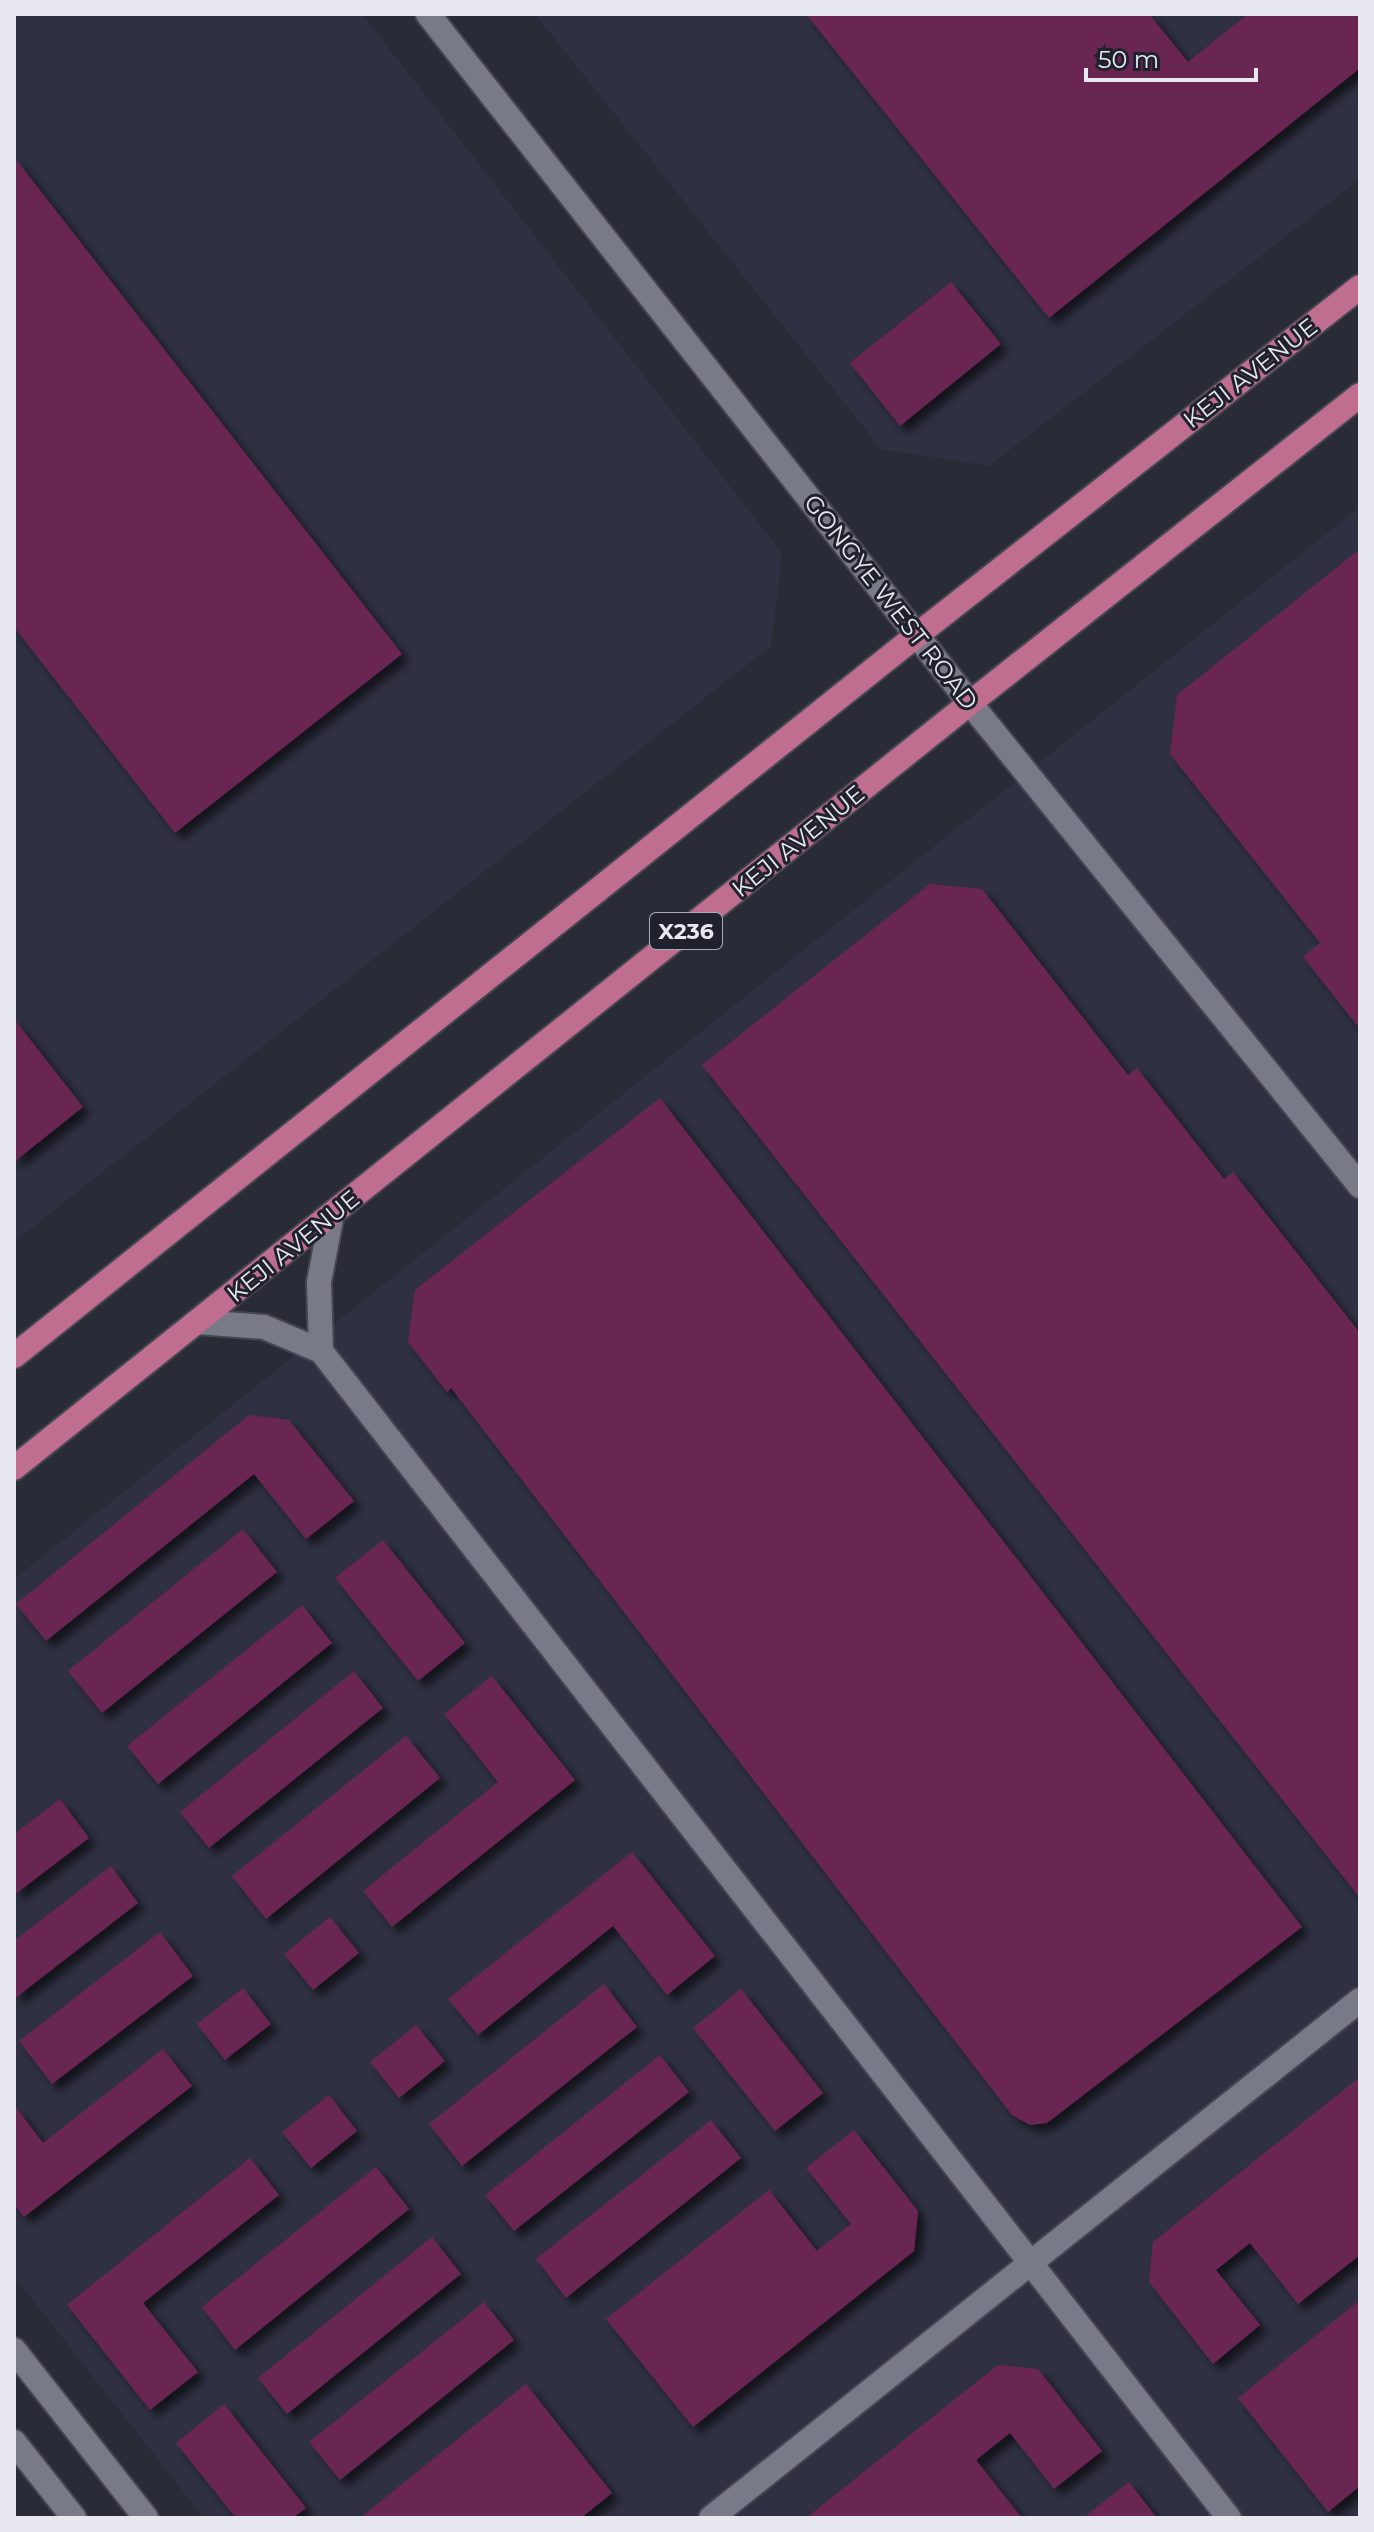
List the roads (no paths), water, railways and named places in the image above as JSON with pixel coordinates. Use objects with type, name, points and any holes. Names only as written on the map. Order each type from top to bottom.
[{"type":"main road","name":"KEJI AVENUE","points":[[14,1356],[917,635],[1360,287]]},
{"type":"main road","name":"KEJI AVENUE","points":[[14,1468],[1360,395]]},
{"type":"street","name":"GONGYE WEST ROAD","points":[[428,14],[970,703],[1360,1186]]},
{"type":"street","points":[[321,1351],[319,1282],[332,1214]]},
{"type":"street","points":[[197,1322],[264,1327],[321,1351],[1229,2518]]},
{"type":"street","points":[[711,2518],[1360,2000]]},
{"type":"street","points":[[14,2350],[146,2518]]},
{"type":"street","points":[[14,2442],[74,2518]]}]
